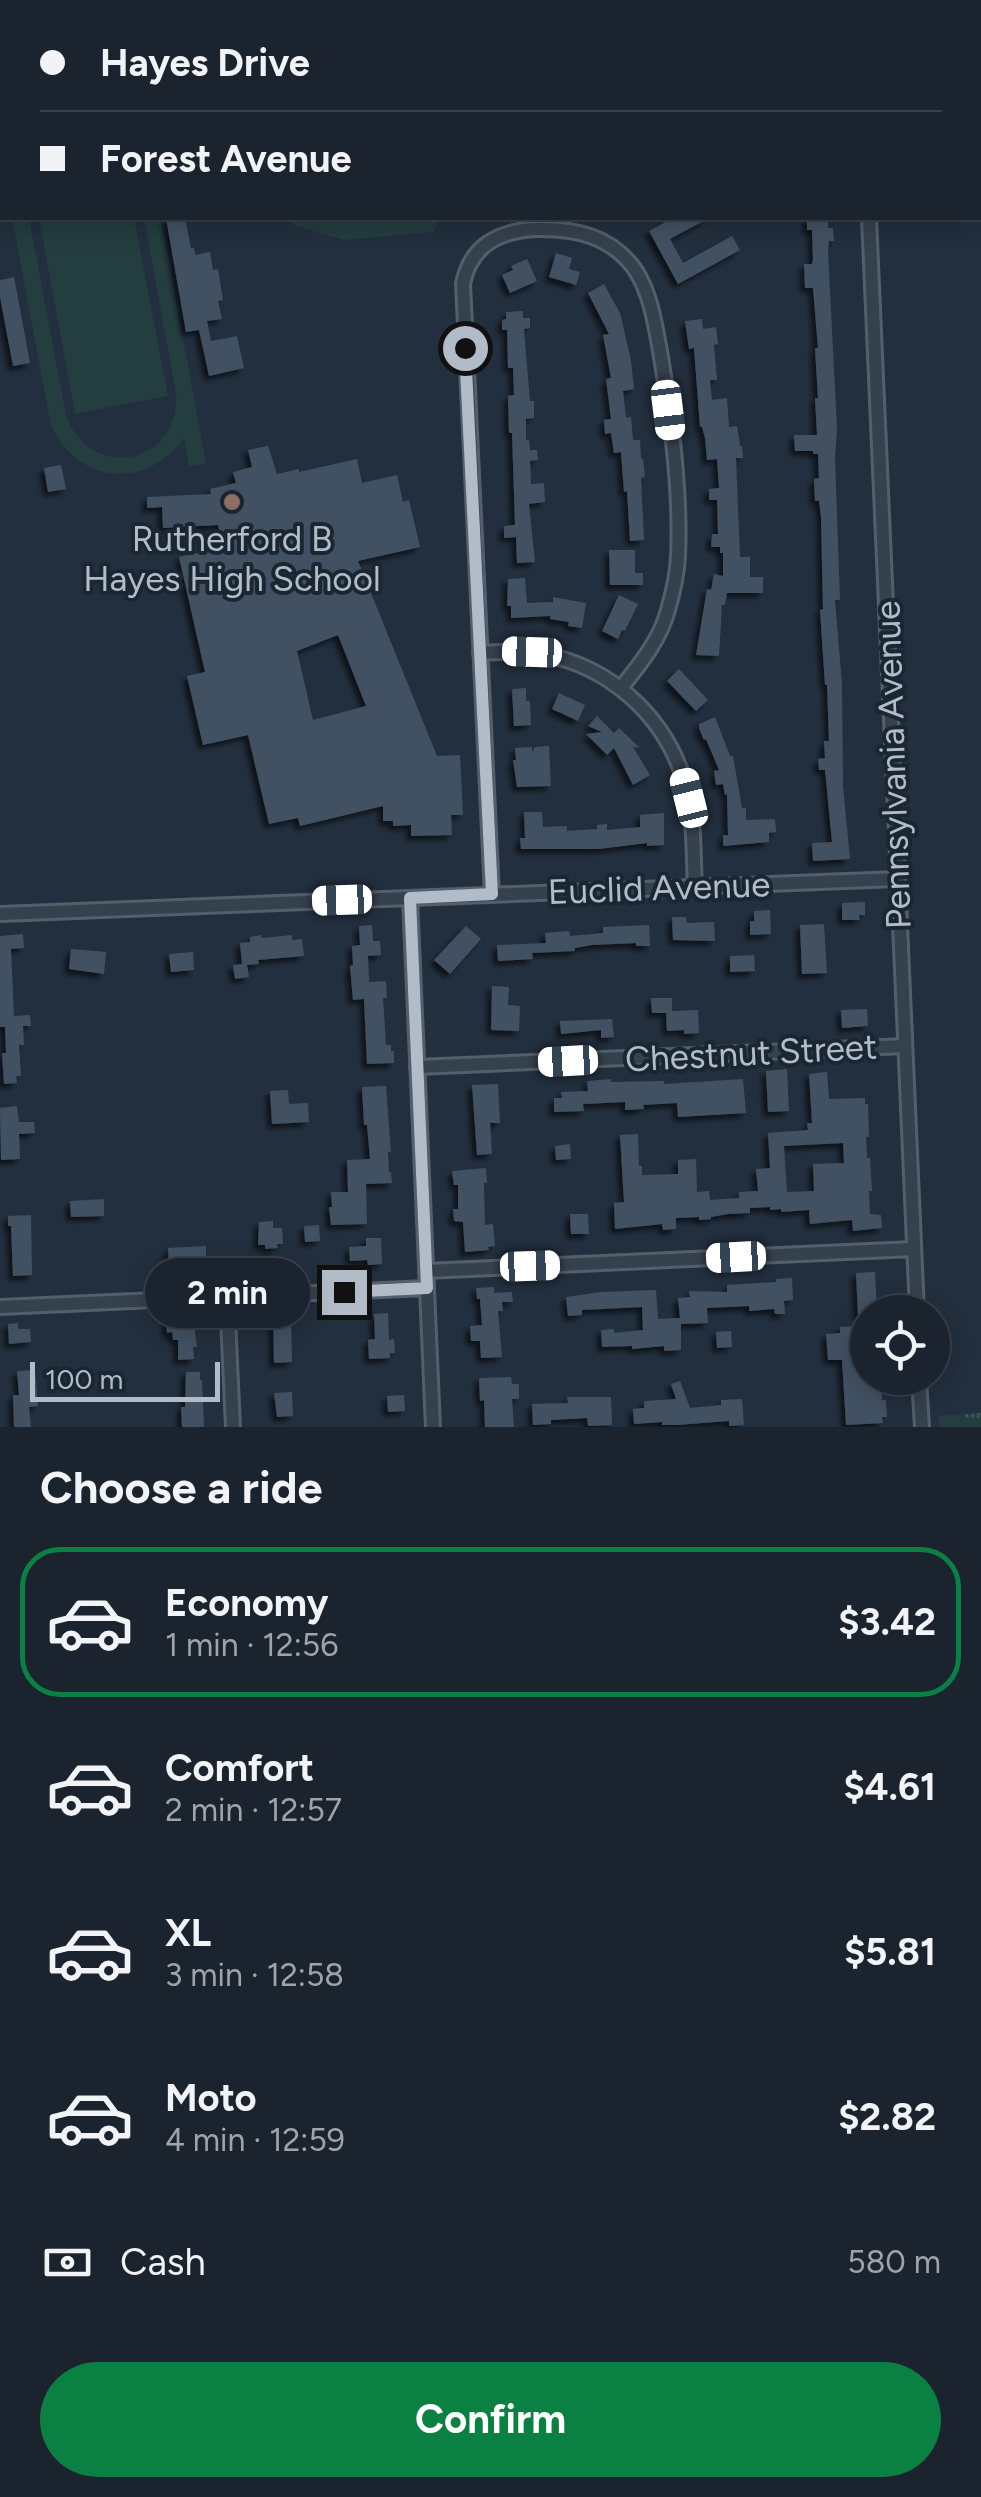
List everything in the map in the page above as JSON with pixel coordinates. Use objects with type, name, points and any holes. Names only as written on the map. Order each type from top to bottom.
[{"type":"street","name":"Pennsylvania Avenue","points":[[869,220],[915,1295]]},
{"type":"street","points":[[492,894],[463,284],[470,261],[482,246],[520,230],[567,229],[590,235],[613,248],[633,268],[651,308],[665,382],[675,472],[675,581],[668,611],[652,647],[622,688]]},
{"type":"street","points":[[480,653],[545,654],[589,668],[622,688],[658,727],[684,778],[691,810],[695,886]]},
{"type":"street","name":"Euclid Avenue","points":[[0,914],[898,879]]},
{"type":"street","points":[[410,898],[433,1427]]},
{"type":"street","name":"Chestnut Street","points":[[417,1068],[905,1046]]},
{"type":"street","points":[[426,1271],[914,1249]]},
{"type":"street","points":[[0,1307],[427,1288]]},
{"type":"street","points":[[226,1296],[233,1427]]},
{"type":"street","points":[[921,1395],[922,1427]]},
{"type":"green space","points":[[12,220],[29,220],[66,415],[78,436],[94,450],[112,457],[132,457],[149,450],[164,437],[173,418],[176,394],[144,220],[161,220],[206,463],[189,466],[184,438],[150,467],[131,473],[92,468],[75,458],[50,421]]},
{"type":"green space","points":[[39,220],[134,220],[168,396],[75,414]]},
{"type":"green space","points":[[286,220],[439,220],[433,232],[343,240]]},
{"type":"green space","points":[[981,1413],[981,1427],[940,1427],[939,1416]]},
{"type":"building","points":[[166,220],[185,220],[195,255],[210,252],[213,270],[218,269],[223,300],[218,301],[222,319],[207,321],[211,341],[237,336],[244,368],[209,376],[199,330],[186,332]]},
{"type":"building","points":[[669,220],[705,220],[670,239],[683,263],[732,236],[740,250],[678,284],[649,231]]},
{"type":"building","points":[[807,220],[828,220],[834,241],[829,241],[828,252],[837,429],[840,600],[835,600],[850,859],[813,861],[812,843],[832,842],[825,770],[819,770],[818,759],[825,758],[824,741],[829,741],[820,610],[821,517],[819,501],[815,501],[814,479],[819,478],[818,454],[795,451],[794,435],[817,435],[818,348],[813,288],[805,288],[804,264],[812,264],[813,259],[812,230],[807,230]]},
{"type":"building","points":[[556,253],[572,258],[569,269],[580,272],[576,285],[549,277]]},
{"type":"building","points":[[527,259],[537,281],[510,293],[502,275]]},
{"type":"building","points":[[14,277],[30,363],[13,366],[0,280]]},
{"type":"building","points":[[604,284],[620,313],[631,360],[634,389],[623,391],[626,418],[631,417],[633,440],[640,440],[643,459],[644,540],[630,541],[621,452],[614,453],[611,433],[605,434],[604,420],[611,419],[606,379],[611,378],[603,335],[609,334],[588,293]]},
{"type":"building","points":[[523,311],[523,318],[530,318],[530,328],[524,329],[530,401],[534,401],[534,418],[526,419],[526,440],[530,450],[537,450],[538,460],[530,461],[531,484],[544,483],[545,502],[529,504],[535,562],[517,563],[516,537],[504,538],[504,526],[515,525],[508,396],[514,395],[513,368],[508,368],[507,330],[502,330],[502,320],[506,319],[506,312]]},
{"type":"building","points":[[702,319],[703,329],[716,327],[717,380],[710,380],[712,400],[727,398],[729,427],[737,426],[742,446],[743,458],[736,458],[740,557],[750,557],[750,577],[763,577],[763,593],[727,593],[722,605],[719,656],[696,655],[707,589],[711,590],[714,574],[723,576],[723,553],[720,547],[711,547],[712,534],[718,534],[717,500],[709,500],[709,489],[719,488],[717,459],[707,460],[700,427],[694,348],[689,349],[685,321]]},
{"type":"building","points":[[268,446],[277,474],[357,459],[362,483],[397,475],[403,502],[409,500],[420,547],[358,561],[437,756],[460,755],[463,815],[451,815],[452,835],[411,836],[411,825],[393,826],[393,821],[383,821],[383,806],[300,826],[298,818],[269,824],[248,735],[203,745],[187,676],[205,672],[179,557],[223,547],[218,525],[163,528],[162,507],[147,508],[147,497],[211,494],[210,489],[236,483],[233,472],[252,467],[248,450]],"holes":[[[338,635],[366,706],[313,720],[297,651]]]},
{"type":"building","points":[[61,465],[66,489],[48,492],[44,468]]},
{"type":"building","points":[[609,550],[635,550],[635,573],[643,573],[643,585],[610,585]]},
{"type":"building","points":[[525,578],[527,603],[553,602],[553,597],[586,603],[582,628],[568,626],[569,622],[550,616],[511,618],[511,606],[507,606],[508,579]]},
{"type":"building","points":[[619,595],[638,604],[618,639],[602,631]]},
{"type":"building","points":[[679,669],[708,700],[696,711],[667,681]]},
{"type":"building","points":[[526,688],[531,725],[514,726],[512,689]]},
{"type":"building","points":[[559,693],[585,705],[578,721],[552,709]]},
{"type":"building","points":[[597,716],[614,733],[619,728],[640,748],[633,747],[650,775],[633,785],[614,748],[607,755],[586,734],[602,732],[588,726]]},
{"type":"building","points":[[715,717],[733,756],[746,820],[775,819],[776,832],[769,833],[769,842],[723,846],[723,835],[728,835],[727,794],[723,784],[716,785],[714,771],[719,770],[699,728],[699,724]]},
{"type":"building","points":[[549,746],[551,786],[517,787],[515,748],[532,747],[532,752],[535,747]]},
{"type":"building","points":[[524,812],[542,812],[543,827],[567,826],[567,831],[597,829],[597,825],[607,824],[607,830],[640,827],[640,815],[664,813],[664,845],[521,849],[520,838],[525,838]]},
{"type":"building","points":[[865,902],[865,915],[859,915],[860,920],[842,920],[842,903]]},
{"type":"building","points":[[770,910],[771,934],[750,935],[754,911]]},
{"type":"building","points":[[672,917],[686,917],[687,923],[714,922],[715,941],[673,940]]},
{"type":"building","points":[[824,924],[827,973],[802,974],[800,925]]},
{"type":"building","points":[[372,925],[373,941],[380,941],[381,955],[368,956],[369,982],[386,981],[386,1045],[394,1051],[394,1063],[367,1064],[364,999],[353,1000],[352,946],[360,945],[359,926]]},
{"type":"building","points":[[649,925],[650,946],[592,945],[575,951],[532,953],[533,959],[498,961],[497,945],[546,943],[545,933],[569,931],[570,936],[603,933],[603,927]]},
{"type":"building","points":[[466,926],[481,939],[450,974],[434,960]]},
{"type":"building","points":[[23,934],[24,948],[11,949],[14,1016],[30,1015],[31,1026],[23,1026],[24,1045],[19,1045],[21,1076],[16,1076],[17,1083],[4,1084],[0,936]]},
{"type":"building","points":[[261,935],[292,935],[292,940],[302,939],[304,956],[258,960],[259,964],[247,965],[249,977],[235,979],[233,965],[242,964],[240,943]]},
{"type":"building","points":[[71,949],[106,952],[104,974],[69,969]]},
{"type":"building","points":[[193,952],[194,970],[171,972],[169,954]]},
{"type":"building","points":[[754,955],[755,971],[730,972],[730,956]]},
{"type":"building","points":[[492,986],[509,987],[508,1005],[520,1006],[519,1031],[491,1030]]},
{"type":"building","points":[[651,998],[672,998],[672,1011],[698,1010],[699,1033],[667,1031],[666,1013],[652,1013]]},
{"type":"building","points":[[867,1009],[868,1026],[842,1028],[841,1010]]},
{"type":"building","points":[[612,1019],[614,1037],[601,1038],[601,1030],[561,1034],[560,1021]]},
{"type":"building","points":[[787,1069],[789,1111],[768,1112],[766,1071]]},
{"type":"building","points":[[827,1072],[829,1099],[865,1098],[868,1104],[870,1214],[881,1215],[882,1228],[853,1231],[852,1220],[810,1224],[809,1210],[781,1212],[770,1207],[750,1208],[750,1213],[711,1219],[676,1218],[676,1229],[663,1230],[662,1224],[615,1229],[614,1203],[624,1202],[620,1135],[638,1134],[642,1175],[678,1174],[678,1160],[696,1159],[697,1192],[709,1191],[710,1200],[739,1198],[739,1192],[758,1191],[756,1169],[770,1168],[768,1133],[808,1130],[807,1123],[812,1123],[809,1074]],"holes":[[[843,1143],[844,1163],[813,1164],[814,1191],[787,1192],[784,1146]]]},
{"type":"building","points":[[743,1079],[746,1113],[678,1117],[677,1103],[625,1110],[625,1102],[583,1104],[584,1111],[554,1112],[554,1098],[562,1098],[561,1092],[588,1091],[587,1081],[664,1084]]},
{"type":"building","points":[[498,1084],[500,1123],[490,1123],[492,1154],[477,1155],[472,1085]]},
{"type":"building","points":[[386,1086],[392,1183],[366,1184],[367,1224],[331,1225],[331,1192],[348,1192],[347,1160],[370,1159],[362,1087]]},
{"type":"building","points":[[288,1090],[289,1104],[308,1103],[309,1122],[272,1124],[270,1091]]},
{"type":"building","points":[[17,1106],[19,1122],[34,1122],[35,1133],[19,1134],[20,1159],[1,1160],[0,1108]]},
{"type":"building","points":[[570,1144],[571,1159],[556,1160],[555,1146]]},
{"type":"building","points":[[486,1168],[485,1225],[493,1224],[495,1246],[465,1252],[463,1222],[454,1221],[458,1185],[454,1185],[452,1171]]},
{"type":"building","points":[[104,1199],[104,1216],[71,1217],[70,1201]]},
{"type":"building","points":[[570,1214],[588,1214],[589,1234],[571,1234]]},
{"type":"building","points":[[31,1215],[32,1275],[13,1276],[8,1216]]},
{"type":"building","points":[[273,1221],[273,1228],[282,1228],[283,1244],[265,1249],[265,1245],[258,1245],[259,1222]]},
{"type":"building","points":[[319,1225],[320,1241],[305,1242],[304,1226]]},
{"type":"building","points":[[366,1238],[381,1238],[382,1264],[350,1261],[349,1247],[366,1246]]},
{"type":"building","points":[[206,1246],[206,1262],[169,1263],[168,1248]]},
{"type":"building","points":[[875,1272],[876,1295],[857,1295],[856,1273]]},
{"type":"building","points":[[792,1278],[793,1300],[784,1301],[785,1314],[775,1314],[774,1309],[749,1311],[749,1306],[707,1308],[708,1323],[681,1324],[681,1350],[664,1351],[664,1346],[602,1347],[601,1330],[643,1330],[642,1307],[582,1310],[582,1315],[568,1316],[566,1297],[656,1290],[658,1319],[680,1318],[678,1298],[690,1297],[689,1291],[727,1292],[727,1285]]},
{"type":"building","points":[[494,1287],[494,1293],[512,1292],[513,1302],[502,1302],[503,1311],[498,1311],[502,1357],[481,1358],[480,1341],[471,1341],[470,1326],[482,1325],[476,1288]]},
{"type":"building","points":[[273,1313],[291,1313],[292,1362],[274,1363]]},
{"type":"building","points":[[388,1313],[389,1340],[394,1339],[395,1353],[390,1353],[390,1358],[369,1359],[368,1340],[375,1339],[374,1314]]},
{"type":"building","points":[[193,1317],[197,1347],[193,1347],[194,1359],[178,1360],[178,1340],[173,1340],[172,1332],[167,1333],[166,1318]]},
{"type":"building","points":[[18,1323],[18,1329],[30,1329],[31,1342],[9,1344],[8,1324]]},
{"type":"building","points":[[850,1326],[850,1395],[882,1395],[887,1417],[882,1417],[883,1423],[846,1425],[842,1360],[828,1360],[826,1334],[840,1333],[840,1327]]},
{"type":"building","points":[[731,1331],[732,1347],[717,1348],[716,1332]]},
{"type":"building","points":[[35,1370],[38,1406],[29,1407],[31,1427],[14,1427],[13,1395],[19,1395],[17,1371]]},
{"type":"building","points":[[186,1372],[200,1372],[204,1427],[182,1427]]},
{"type":"building","points":[[511,1377],[512,1384],[519,1384],[519,1399],[512,1399],[514,1427],[485,1427],[479,1378]]},
{"type":"building","points":[[680,1381],[690,1408],[742,1399],[744,1425],[729,1426],[729,1421],[634,1424],[633,1409],[644,1408],[644,1401],[676,1399],[671,1384]]},
{"type":"building","points":[[292,1392],[293,1416],[277,1417],[274,1393]]},
{"type":"building","points":[[404,1395],[405,1411],[388,1412],[387,1396]]},
{"type":"building","points":[[567,1397],[611,1397],[612,1425],[588,1426],[587,1418],[533,1425],[532,1404],[568,1403]]},
{"type":"place","name":"Rutherford B Hayes High School","points":[[232,502]]},
{"type":"route","points":[[344,1292],[427,1288],[410,898],[492,894],[465,348]]}]
